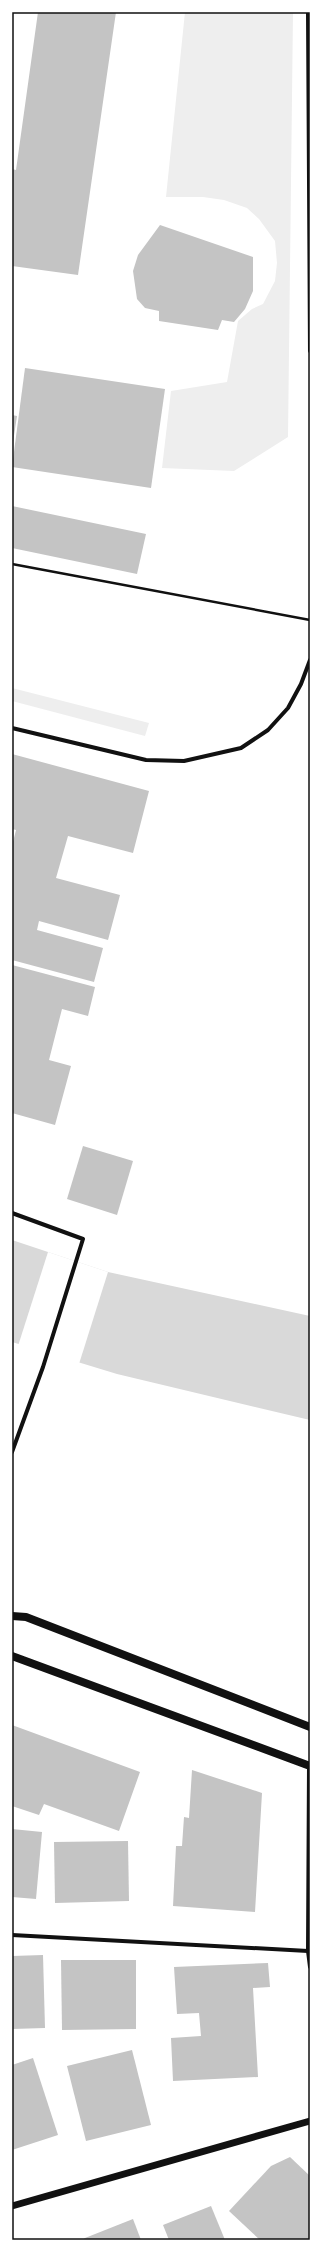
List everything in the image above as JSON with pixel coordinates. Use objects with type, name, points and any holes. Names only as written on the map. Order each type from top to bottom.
[{"type":"main road","points":[[12,1616],[26,1617],[310,1727]]},
{"type":"main road","points":[[12,1656],[310,1766]]},
{"type":"street","points":[[308,12],[310,351]]},
{"type":"street","points":[[12,728],[146,760],[184,761],[241,748],[268,730],[288,708],[301,684],[310,660]]},
{"type":"street","points":[[12,1213],[84,1239],[44,1367],[12,1452]]},
{"type":"street","points":[[310,1766],[308,1951],[310,1967]]},
{"type":"street","points":[[12,1935],[308,1951]]},
{"type":"street","points":[[12,2206],[310,2121]]},
{"type":"path","points":[[12,564],[310,620]]},
{"type":"shaded area","points":[[185,12],[293,12],[288,437],[234,471],[162,468],[171,391],[227,382],[238,321],[252,309],[263,304],[275,281],[277,263],[275,241],[259,219],[247,208],[224,200],[203,197],[166,197]]},
{"type":"shaded area","points":[[12,688],[149,723],[145,736],[12,701]]},
{"type":"shaded area","points":[[12,1240],[108,1272],[310,1316],[310,1420],[117,1374],[12,1342]]},
{"type":"pier","points":[[48,1252],[108,1272],[79,1364],[18,1346]]},
{"type":"building","points":[[38,12],[116,12],[78,275],[12,266],[12,169],[16,170]]},
{"type":"building","points":[[160,225],[253,257],[253,291],[245,309],[234,322],[222,320],[218,330],[159,321],[159,311],[145,308],[137,299],[133,271],[138,255]]},
{"type":"building","points":[[25,368],[165,389],[151,488],[12,467]]},
{"type":"building","points":[[12,415],[17,416],[13,442],[12,442]]},
{"type":"building","points":[[12,506],[146,534],[137,574],[12,548]]},
{"type":"building","points":[[12,754],[149,791],[133,853],[68,836],[56,878],[120,895],[108,940],[39,921],[37,930],[103,948],[94,982],[12,960],[12,846],[16,830],[12,829]]},
{"type":"building","points":[[12,965],[95,987],[88,1016],[62,1009],[49,1060],[71,1066],[55,1125],[12,1113]]},
{"type":"building","points":[[83,1146],[133,1161],[117,1215],[67,1199]]},
{"type":"building","points":[[12,1725],[140,1772],[119,1831],[44,1804],[39,1815],[12,1806]]},
{"type":"building","points":[[192,1770],[262,1793],[255,1912],[173,1906],[176,1846],[182,1846],[184,1817],[189,1818]]},
{"type":"building","points":[[12,1829],[42,1832],[36,1899],[12,1897]]},
{"type":"building","points":[[128,1841],[129,1901],[55,1903],[54,1842]]},
{"type":"building","points":[[43,1955],[45,2028],[12,2029],[12,1956]]},
{"type":"building","points":[[61,1960],[136,1960],[136,2029],[62,2030]]},
{"type":"building","points":[[268,1963],[270,1987],[253,1988],[258,2077],[173,2081],[171,2038],[201,2036],[199,2013],[177,2014],[174,1967]]},
{"type":"building","points":[[132,2050],[151,2125],[86,2141],[67,2066]]},
{"type":"building","points":[[33,2058],[58,2135],[12,2150],[12,2065]]},
{"type":"building","points":[[290,2157],[310,2176],[310,2240],[260,2240],[229,2211],[271,2166]]},
{"type":"building","points":[[211,2206],[225,2240],[169,2240],[163,2225]]},
{"type":"building","points":[[133,2219],[141,2240],[82,2240],[85,2238]]}]
